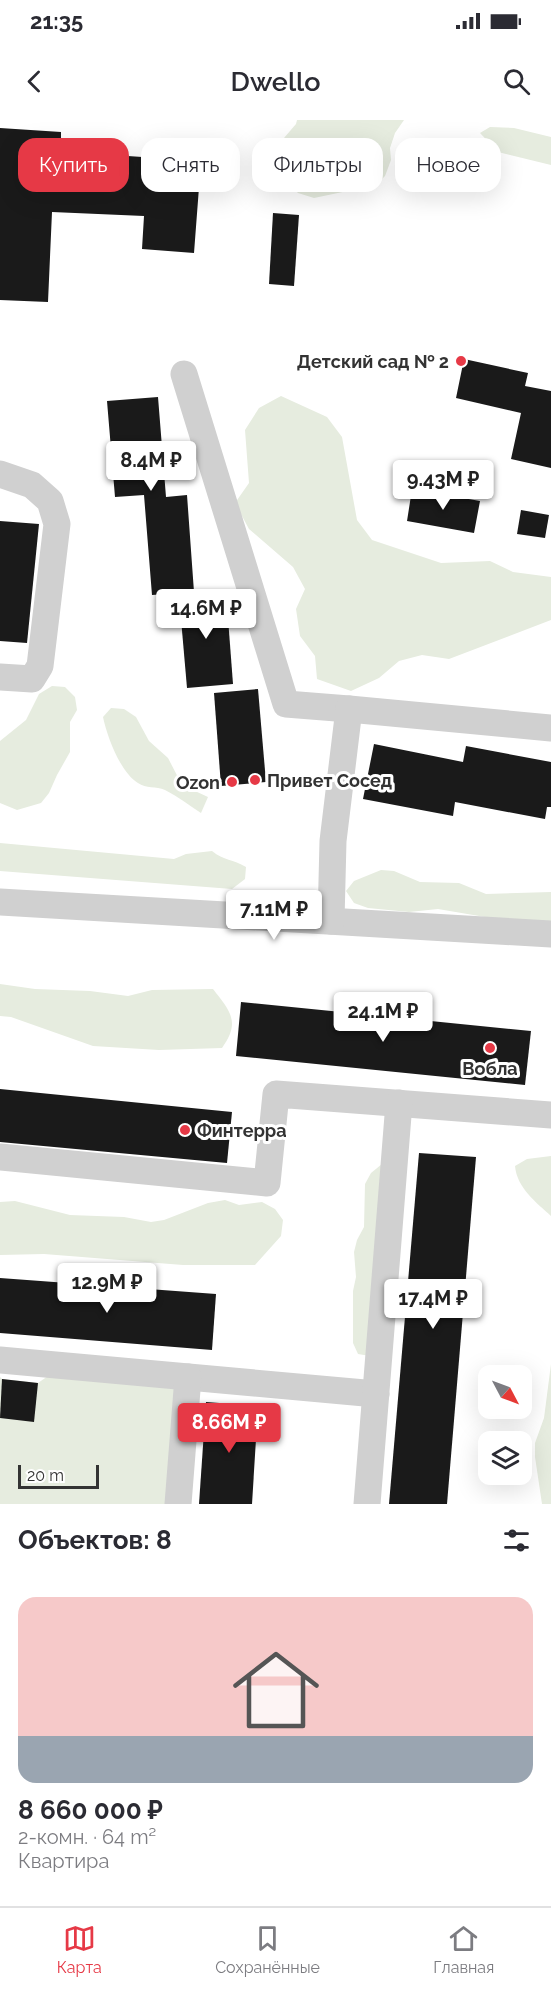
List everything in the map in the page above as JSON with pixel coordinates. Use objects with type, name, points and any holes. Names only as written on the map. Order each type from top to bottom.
[{"type":"street","points":[[184,374],[286,704],[551,728]]},
{"type":"street","points":[[0,474],[32,485],[50,501],[57,524],[40,666],[32,679],[0,676]]},
{"type":"street","points":[[331,921],[333,841],[349,709]]},
{"type":"street","points":[[0,902],[551,934]]},
{"type":"street","points":[[0,1157],[267,1183],[276,1094],[551,1115]]},
{"type":"street","points":[[367,1504],[399,1103]]},
{"type":"street","points":[[0,1360],[376,1394]]},
{"type":"street","points":[[178,1504],[188,1377]]},
{"type":"shaded area","points":[[297,120],[404,120],[395,133],[390,148],[391,160],[383,178],[383,138],[284,138]]},
{"type":"shaded area","points":[[490,127],[514,128],[551,137],[551,165],[501,153],[501,138],[485,138],[480,133]]},
{"type":"shaded area","points":[[297,192],[343,192],[314,198]]},
{"type":"shaded area","points":[[281,396],[327,417],[342,437],[357,520],[372,540],[441,563],[490,561],[513,572],[551,577],[551,620],[449,659],[422,655],[399,661],[379,678],[351,691],[317,679],[315,656],[300,636],[296,609],[305,589],[293,567],[249,529],[235,503],[249,483],[245,430],[259,408]]},
{"type":"shaded area","points":[[52,686],[65,687],[75,697],[77,710],[70,722],[70,752],[49,793],[41,803],[17,810],[0,803],[0,741],[26,720],[39,694]]},
{"type":"shaded area","points":[[111,708],[124,709],[136,717],[149,741],[168,758],[182,785],[208,797],[201,813],[165,790],[144,786],[131,778],[115,753],[105,725],[103,717]]},
{"type":"shaded area","points":[[0,843],[174,859],[186,854],[212,851],[246,867],[245,879],[232,889],[0,871]]},
{"type":"shaded area","points":[[381,870],[394,871],[420,882],[459,883],[486,894],[551,892],[551,925],[520,923],[438,909],[409,912],[368,908],[354,903],[346,891],[354,881]]},
{"type":"shaded area","points":[[0,984],[128,996],[152,990],[213,989],[231,1017],[231,1031],[222,1048],[159,1050],[93,1046],[11,1017],[0,1016]]},
{"type":"shaded area","points":[[551,1156],[551,1216],[523,1188],[515,1166],[527,1159]]},
{"type":"shaded area","points":[[382,1164],[370,1356],[358,1354],[353,1343],[353,1291],[356,1277],[354,1252],[364,1227],[365,1184],[371,1173]]},
{"type":"shaded area","points":[[225,1200],[239,1205],[262,1202],[275,1209],[283,1220],[281,1236],[255,1265],[183,1265],[44,1254],[0,1255],[0,1202],[15,1201],[70,1215],[124,1217],[151,1222],[164,1220],[208,1203]]},
{"type":"shaded area","points":[[551,1364],[551,1504],[542,1504],[535,1443],[544,1418]]},
{"type":"shaded area","points":[[48,1376],[180,1388],[168,1504],[0,1504],[0,1377],[38,1383]]},
{"type":"building","points":[[0,128],[61,132],[61,138],[18,138],[18,192],[129,192],[129,156],[141,157],[141,192],[199,192],[194,253],[142,249],[144,216],[52,212],[48,302],[0,300]]},
{"type":"building","points":[[273,213],[299,215],[294,286],[269,284]]},
{"type":"building","points":[[464,359],[528,373],[525,386],[551,391],[551,468],[511,459],[521,413],[456,398]]},
{"type":"building","points":[[158,397],[166,497],[187,495],[194,592],[152,595],[144,495],[115,497],[107,401]]},
{"type":"building","points":[[412,489],[480,501],[474,533],[407,521]]},
{"type":"building","points":[[521,510],[549,515],[545,538],[517,534]]},
{"type":"building","points":[[0,521],[39,524],[27,643],[0,641]]},
{"type":"building","points":[[226,592],[233,684],[187,688],[179,596]]},
{"type":"building","points":[[258,689],[266,782],[221,786],[214,693]]},
{"type":"building","points":[[374,744],[463,762],[466,746],[551,762],[551,807],[547,807],[545,819],[455,802],[453,816],[363,799]]},
{"type":"building","points":[[241,1002],[531,1031],[525,1085],[236,1056]]},
{"type":"building","points":[[0,1089],[232,1112],[227,1163],[0,1142]]},
{"type":"building","points":[[419,1153],[476,1157],[447,1504],[389,1504]]},
{"type":"building","points":[[0,1278],[216,1294],[212,1350],[0,1333]]},
{"type":"building","points":[[2,1379],[38,1383],[34,1422],[0,1418]]},
{"type":"building","points":[[206,1402],[258,1406],[252,1504],[199,1504]]},
{"type":"place","name":"Детский сад № 2","points":[[461,361]]},
{"type":"place","name":"Привет Сосед","points":[[255,780]]},
{"type":"place","name":"Ozon","points":[[232,782]]},
{"type":"place","name":"Вобла","points":[[490,1048]]},
{"type":"place","name":"Финтерра","points":[[185,1130]]}]
